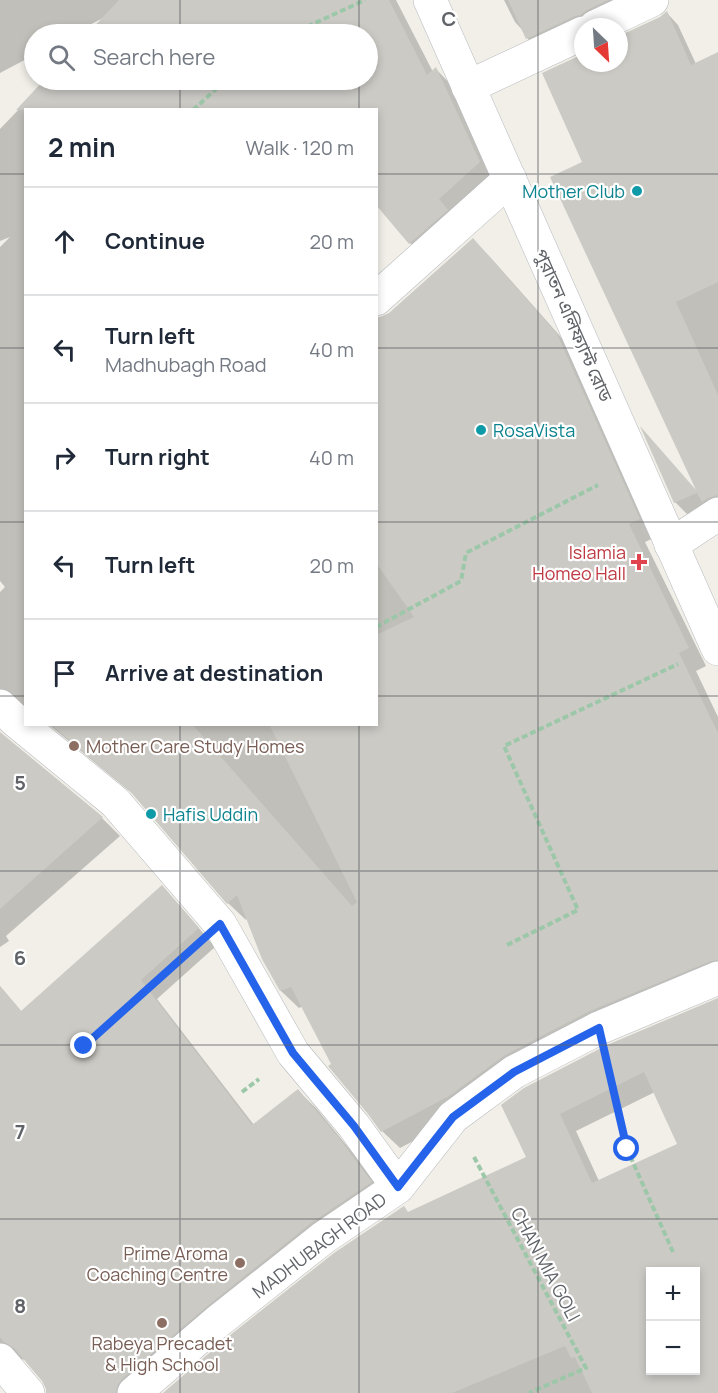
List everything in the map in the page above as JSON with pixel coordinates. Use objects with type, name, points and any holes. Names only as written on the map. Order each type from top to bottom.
[{"type":"street","name":"পুরাতন এলিফ্যান্ট রোড","points":[[430,0],[717,648]]},
{"type":"street","points":[[614,18],[652,0]]},
{"type":"street","points":[[468,87],[574,37]]},
{"type":"street","points":[[378,297],[510,179]]},
{"type":"street","points":[[671,545],[718,514]]},
{"type":"street","points":[[0,706],[115,802],[220,924],[293,1053],[354,1126],[398,1187]]},
{"type":"street","name":"MADHUBAGH ROAD","points":[[135,1393],[217,1322],[323,1238],[398,1187],[453,1117],[514,1072],[599,1028],[718,978]]},
{"type":"street","points":[[0,1360],[28,1393]]},
{"type":"path","points":[[312,24],[364,0]]},
{"type":"path","points":[[195,108],[215,90]]},
{"type":"path","points":[[378,626],[461,581],[466,553],[636,466]]},
{"type":"path","points":[[507,945],[578,910],[504,746],[717,648]]},
{"type":"path","points":[[84,1046],[220,924]]},
{"type":"path","points":[[599,1028],[627,1149],[673,1252]]},
{"type":"path","name":"CHAN MIA GOLI","points":[[453,1117],[586,1368],[529,1393]]},
{"type":"building","points":[[119,0],[389,0],[427,75],[436,67],[480,162],[439,199],[448,210],[409,244],[378,207],[378,108],[24,108],[24,110],[16,110],[35,90],[378,90],[378,24],[96,24]]},
{"type":"building","points":[[508,0],[608,0],[581,15],[526,39]]},
{"type":"building","points":[[667,11],[691,65],[718,52],[718,282],[676,302],[718,395],[718,495],[702,502],[697,493],[674,503],[640,426],[696,490],[550,177],[582,162],[542,73],[574,58],[574,72],[628,72],[628,32],[660,17]]},
{"type":"building","points":[[473,238],[557,334],[640,519],[629,524],[689,648],[679,653],[718,733],[718,960],[590,1011],[505,1055],[449,1096],[381,1132],[328,1066],[331,1064],[291,987],[280,991],[262,959],[237,895],[227,904],[129,790],[52,726],[194,726],[352,906],[357,902],[270,726],[378,726],[378,634],[414,617],[378,566],[378,317],[389,313]]},
{"type":"building","points":[[0,732],[103,817],[0,909]]},
{"type":"building","points":[[162,885],[199,928],[141,980],[252,1125],[298,1089],[372,1182],[311,1223],[205,1308],[122,1379],[117,1386],[116,1393],[46,1393],[42,1381],[14,1348],[0,1337],[0,987],[21,1011]]},
{"type":"building","points":[[718,998],[718,1393],[592,1393],[575,1357],[571,1358],[565,1346],[452,1393],[163,1393],[229,1336],[334,1253],[404,1206],[408,1212],[526,1157],[501,1105],[524,1088],[607,1045]],"holes":[[[644,1072],[677,1144],[592,1183],[560,1114]]]},
{"type":"place","name":"Mother Club","points":[[637,191]]},
{"type":"place","name":"RosaVista","points":[[481,430]]},
{"type":"place","name":"Islamia Homeo Hall","points":[[639,562]]},
{"type":"place","name":"Mother Care Study Homes","points":[[74,746]]},
{"type":"place","name":"Hafis Uddin","points":[[151,814]]},
{"type":"place","name":"Prime Aroma Coaching Centre","points":[[240,1263]]},
{"type":"place","name":"Rabeya Precadet & High School","points":[[162,1323]]},
{"type":"route","points":[[84,1046],[220,924],[293,1053],[354,1126],[398,1187],[453,1117],[514,1072],[599,1028],[627,1149]]}]
